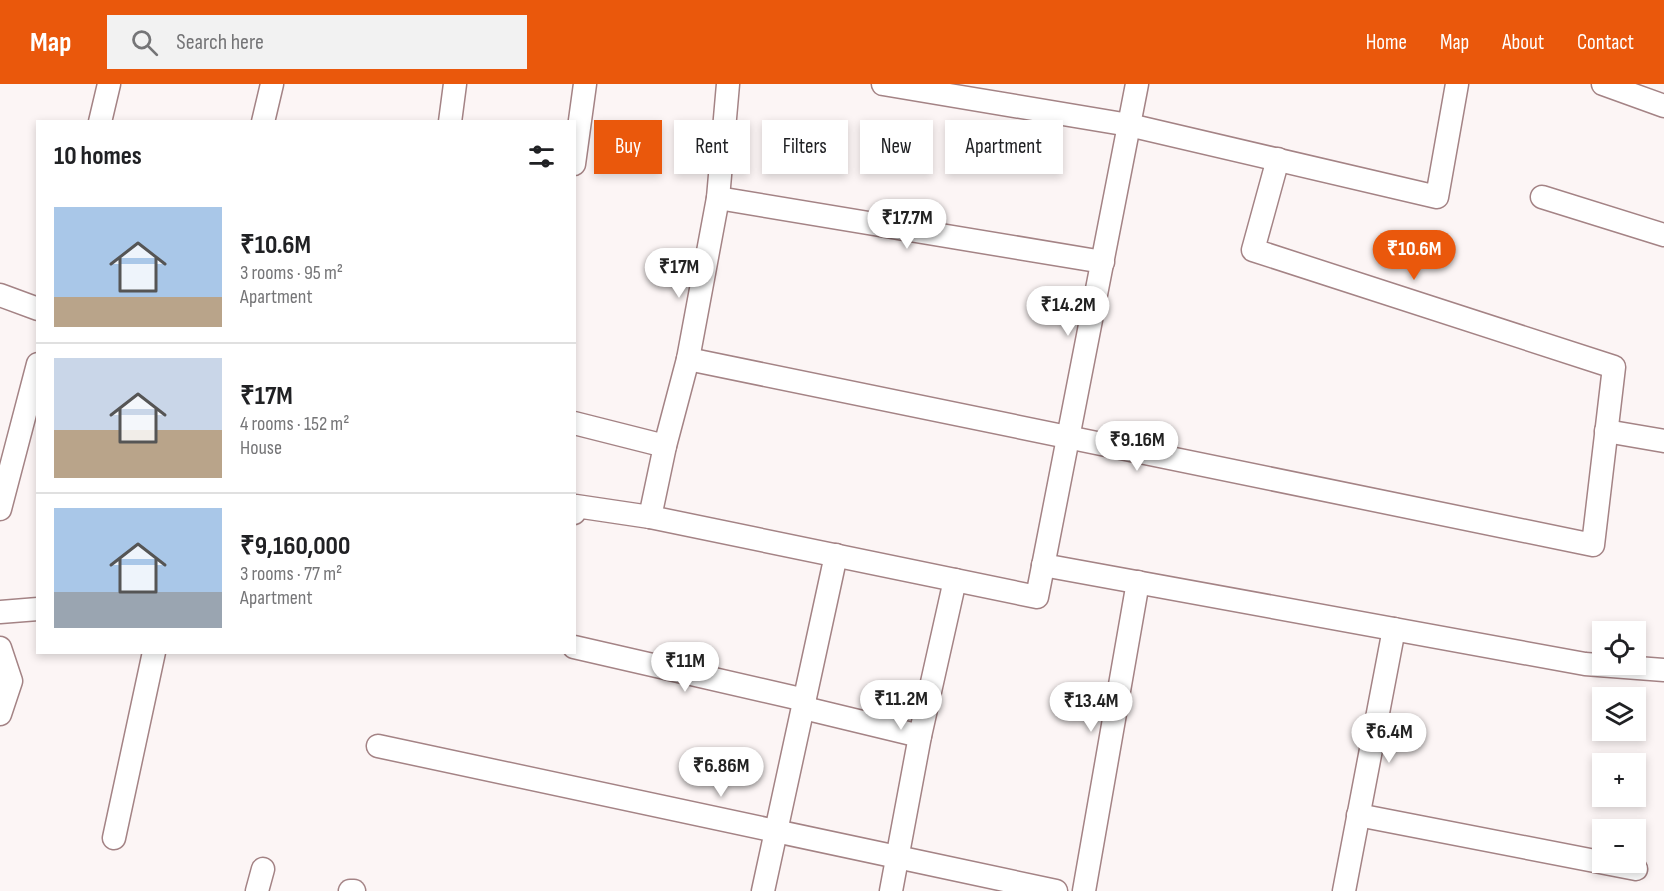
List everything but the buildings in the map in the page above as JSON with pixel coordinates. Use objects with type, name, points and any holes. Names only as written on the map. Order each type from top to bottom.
[{"type":"street","points":[[100,120],[109,84]]},
{"type":"street","points":[[263,120],[272,84]]},
{"type":"street","points":[[450,120],[455,84]]},
{"type":"street","points":[[576,149],[585,84]]},
{"type":"street","points":[[651,517],[665,446],[688,359],[718,198],[728,84]]},
{"type":"street","points":[[883,84],[1129,125],[1437,196],[1457,84]]},
{"type":"street","points":[[576,506],[651,517],[1037,597],[1137,84]]},
{"type":"street","points":[[1603,84],[1664,106]]},
{"type":"street","points":[[688,359],[1593,545],[1614,368],[1253,250],[1278,159]]},
{"type":"street","points":[[1542,197],[1664,235]]},
{"type":"street","points":[[718,198],[1103,262]]},
{"type":"street","points":[[0,295],[36,308]]},
{"type":"street","points":[[0,509],[36,372]]},
{"type":"street","points":[[576,424],[665,446]]},
{"type":"street","points":[[1606,431],[1664,441]]},
{"type":"street","points":[[763,891],[836,555]]},
{"type":"street","points":[[1043,565],[1585,664],[1664,670]]},
{"type":"street","points":[[891,891],[921,736],[955,580]]},
{"type":"street","points":[[1083,891],[1138,582]]},
{"type":"street","points":[[0,612],[36,609]]},
{"type":"street","points":[[1344,891],[1394,629]]},
{"type":"street","points":[[576,647],[804,704],[921,736]]},
{"type":"street","points":[[0,648],[11,681],[0,714]]},
{"type":"street","points":[[114,838],[154,654]]},
{"type":"street","points":[[378,746],[1056,891]]},
{"type":"street","points":[[1358,814],[1592,860]]},
{"type":"street","points":[[257,891],[263,869]]}]
